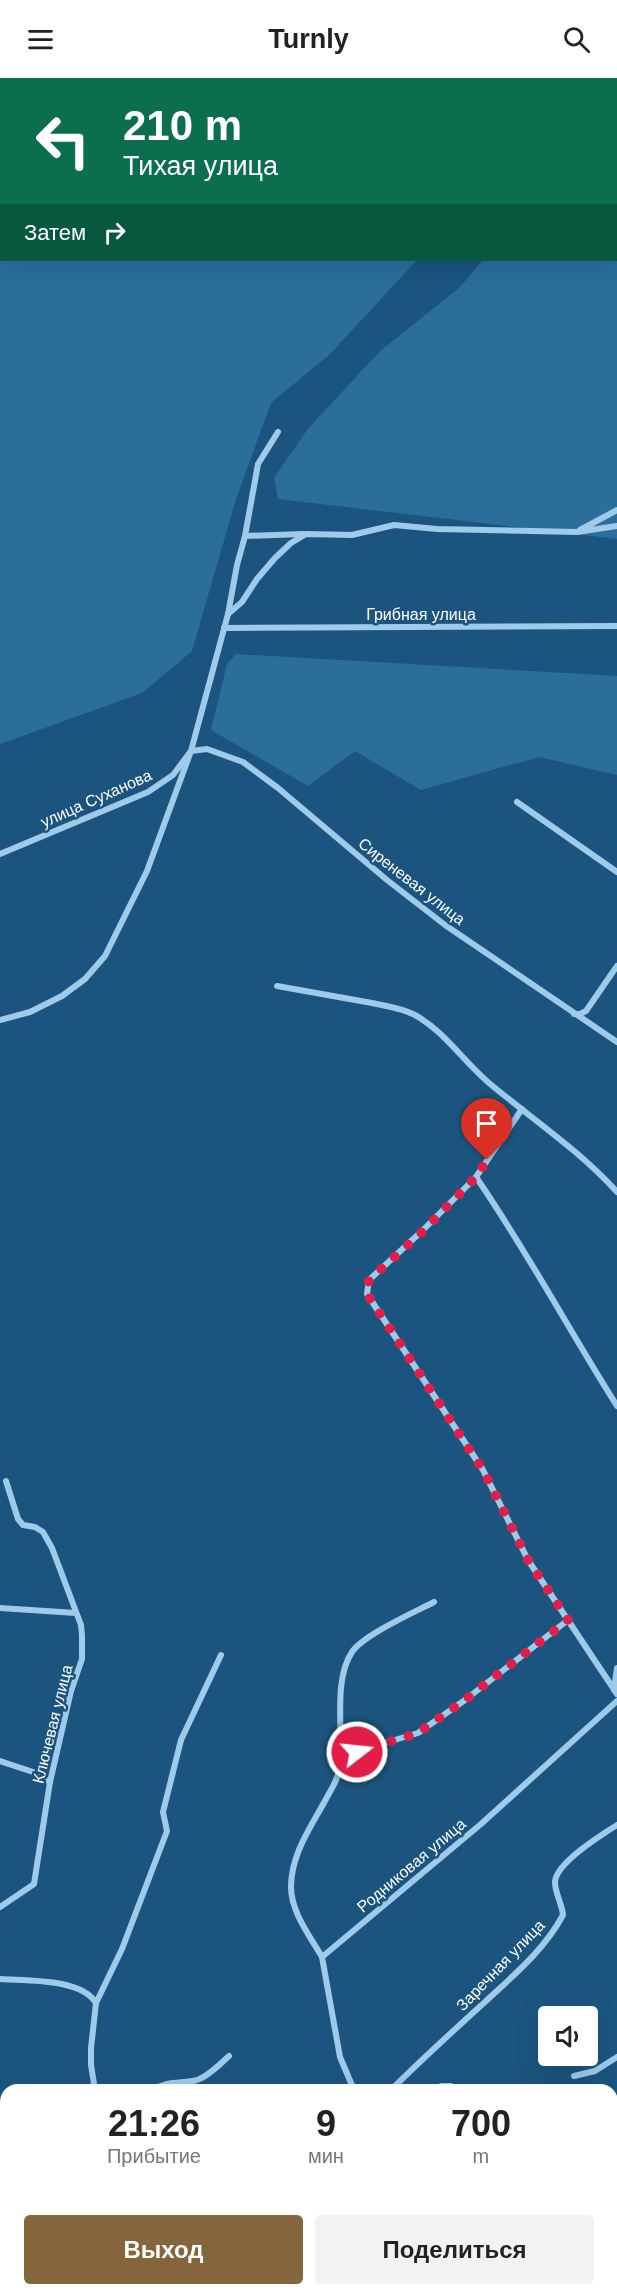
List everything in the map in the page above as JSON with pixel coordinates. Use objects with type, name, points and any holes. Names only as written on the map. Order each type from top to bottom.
[{"type":"street","points":[[0,1020],[30,1012],[62,996],[85,979],[105,956],[147,870],[191,751],[228,614],[258,464],[278,432]]},
{"type":"street","points":[[577,532],[617,510]]},
{"type":"street","points":[[245,536],[352,535],[394,525],[437,530],[577,532],[617,526]]},
{"type":"street","points":[[228,614],[242,602],[257,579],[275,558],[291,543],[306,534]]},
{"type":"street","name":"Грибная улица","points":[[224,628],[617,626]]},
{"type":"street","name":"Сиреневая улица","points":[[191,751],[207,749],[243,762],[445,925],[617,1042]]},
{"type":"street","name":"улица Суханова","points":[[0,855],[148,792],[173,775],[191,751]]},
{"type":"street","points":[[517,802],[617,872]]},
{"type":"street","points":[[574,1013],[580,1014],[586,1011],[617,966]]},
{"type":"street","points":[[277,986],[391,1007],[416,1015],[431,1026],[488,1082],[572,1149],[617,1192]]},
{"type":"street","points":[[522,1109],[476,1177],[422,1232],[369,1280],[367,1294],[483,1470],[528,1560],[615,1693]]},
{"type":"street","points":[[476,1177],[528,1256],[617,1406]]},
{"type":"street","name":"Ключевая улица","points":[[0,1907],[34,1884],[50,1782],[71,1691],[82,1659],[81,1625],[52,1548],[43,1532],[35,1527],[22,1525],[18,1520],[6,1482]]},
{"type":"street","points":[[351,2084],[340,2057],[322,1957],[296,1911],[291,1890],[292,1868],[302,1841],[337,1778],[341,1756],[339,1719],[341,1693],[352,1652],[362,1642],[434,1602]]},
{"type":"street","points":[[0,1608],[76,1613]]},
{"type":"street","points":[[341,1756],[418,1733],[465,1700],[568,1620]]},
{"type":"street","points":[[94,2084],[91,2048],[96,2003],[122,1949],[166,1831],[163,1812],[181,1740],[221,1655]]},
{"type":"street","points":[[615,1693],[617,1668]]},
{"type":"street","name":"Родниковая улица","points":[[322,1957],[481,1824],[617,1701]]},
{"type":"street","points":[[0,1761],[25,1769],[50,1782]]},
{"type":"street","name":"Заречная улица","points":[[397,2084],[503,1986],[556,1928],[563,1915],[555,1880],[559,1872],[595,1838],[617,1825]]},
{"type":"street","points":[[0,1979],[71,1986],[88,1994],[96,2003]]},
{"type":"street","points":[[162,2084],[202,2078],[229,2056]]},
{"type":"street","points":[[574,2076],[595,2071],[617,2057]]},
{"type":"shaded area","points":[[0,261],[416,261],[330,354],[271,403],[236,499],[192,651],[142,693],[0,744]]},
{"type":"shaded area","points":[[482,261],[617,261],[617,539],[278,499],[274,478],[307,430],[379,352],[459,288]]},
{"type":"shaded area","points":[[236,654],[617,676],[617,775],[539,757],[421,790],[355,751],[308,786],[211,730],[227,664]]},
{"type":"route","points":[[357,1752],[418,1733],[465,1700],[568,1620],[528,1560],[483,1470],[367,1294],[366,1287],[369,1280],[422,1232],[476,1177],[487,1160]]}]
